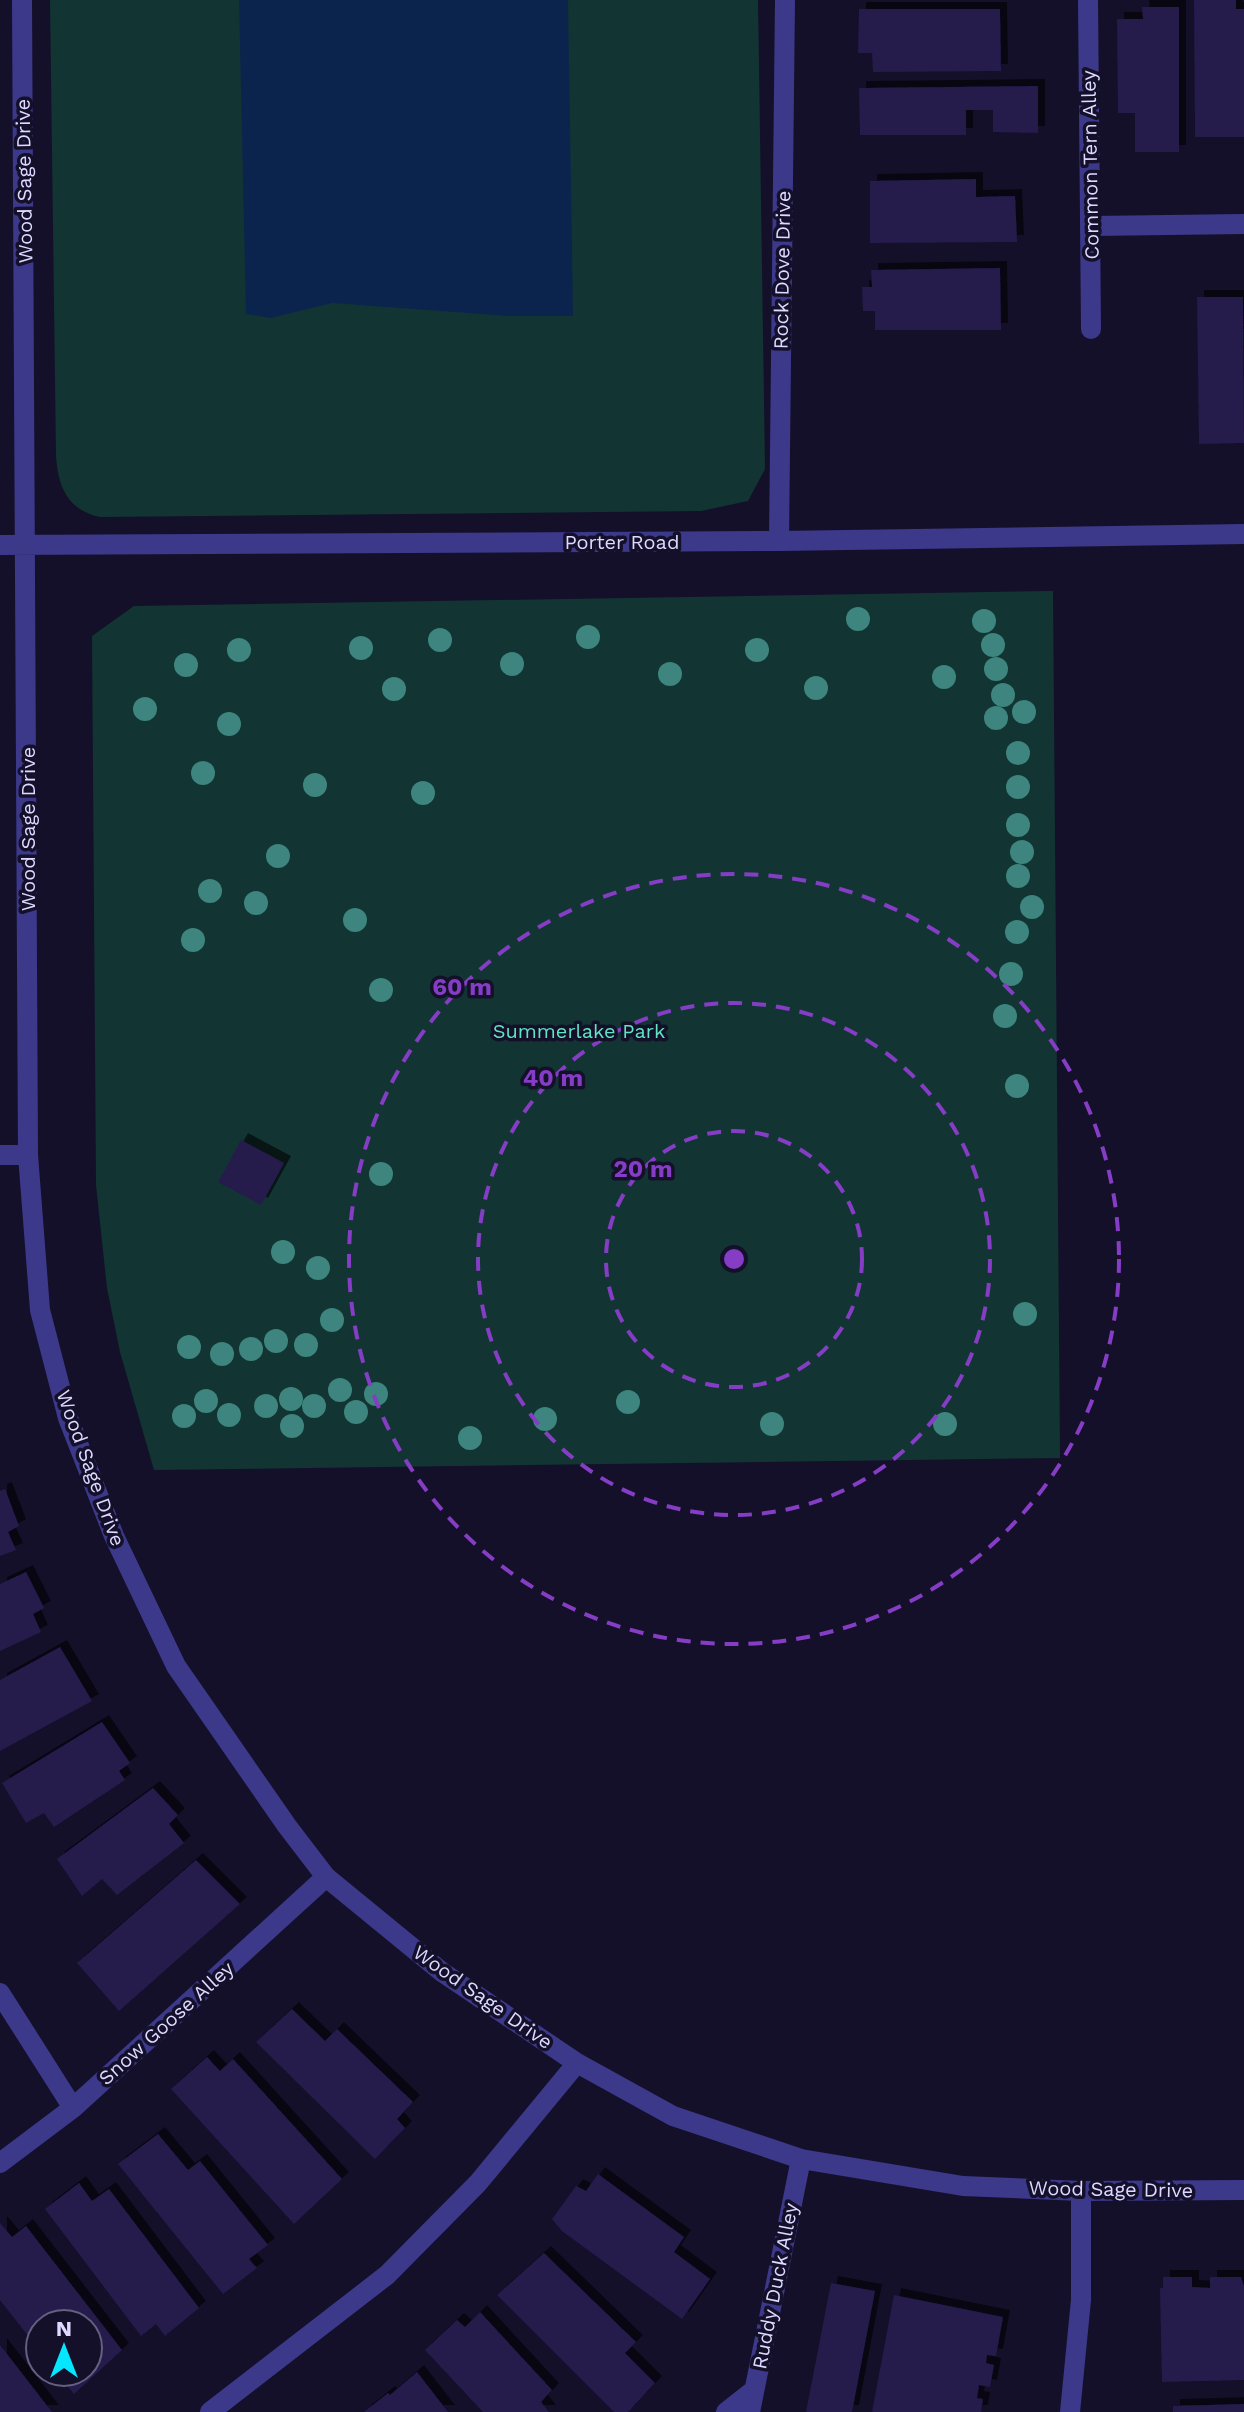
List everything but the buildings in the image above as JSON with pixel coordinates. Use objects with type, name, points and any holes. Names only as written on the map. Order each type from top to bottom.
[{"type":"street","name":"Wood Sage Drive","points":[[22,0],[28,544],[28,1155],[40,1310],[68,1418],[114,1536],[176,1666],[326,1877],[442,1972],[577,2063],[673,2116],[801,2159],[963,2186],[1081,2191],[1244,2190]]},
{"type":"street","name":"Rock Dove Drive","points":[[779,541],[785,0]]},
{"type":"street","name":"Common Tern Alley","points":[[1088,0],[1091,329]]},
{"type":"street","points":[[1091,226],[1244,224]]},
{"type":"street","name":"Porter Road","points":[[0,545],[779,541],[1244,534]]},
{"type":"street","points":[[0,1155],[28,1155]]},
{"type":"street","name":"Snow Goose Alley","points":[[0,2163],[73,2108],[326,1877]]},
{"type":"street","points":[[0,1993],[73,2108]]},
{"type":"street","points":[[210,2412],[387,2275],[478,2183],[577,2063]]},
{"type":"street","name":"Ruddy Duck Alley","points":[[750,2412],[801,2159]]},
{"type":"street","points":[[1070,2412],[1081,2300],[1081,2191]]},
{"type":"street","points":[[726,2412],[754,2390]]},
{"type":"green space","points":[[50,0],[758,0],[765,469],[748,501],[701,511],[100,517],[79,509],[62,487],[56,456]]},
{"type":"green space","name":"Summerlake Park","points":[[1053,591],[1060,1458],[154,1470],[120,1352],[107,1288],[96,1185],[92,636],[134,606]]},
{"type":"water","points":[[239,0],[568,0],[573,316],[509,316],[332,303],[271,318],[246,314]]}]
